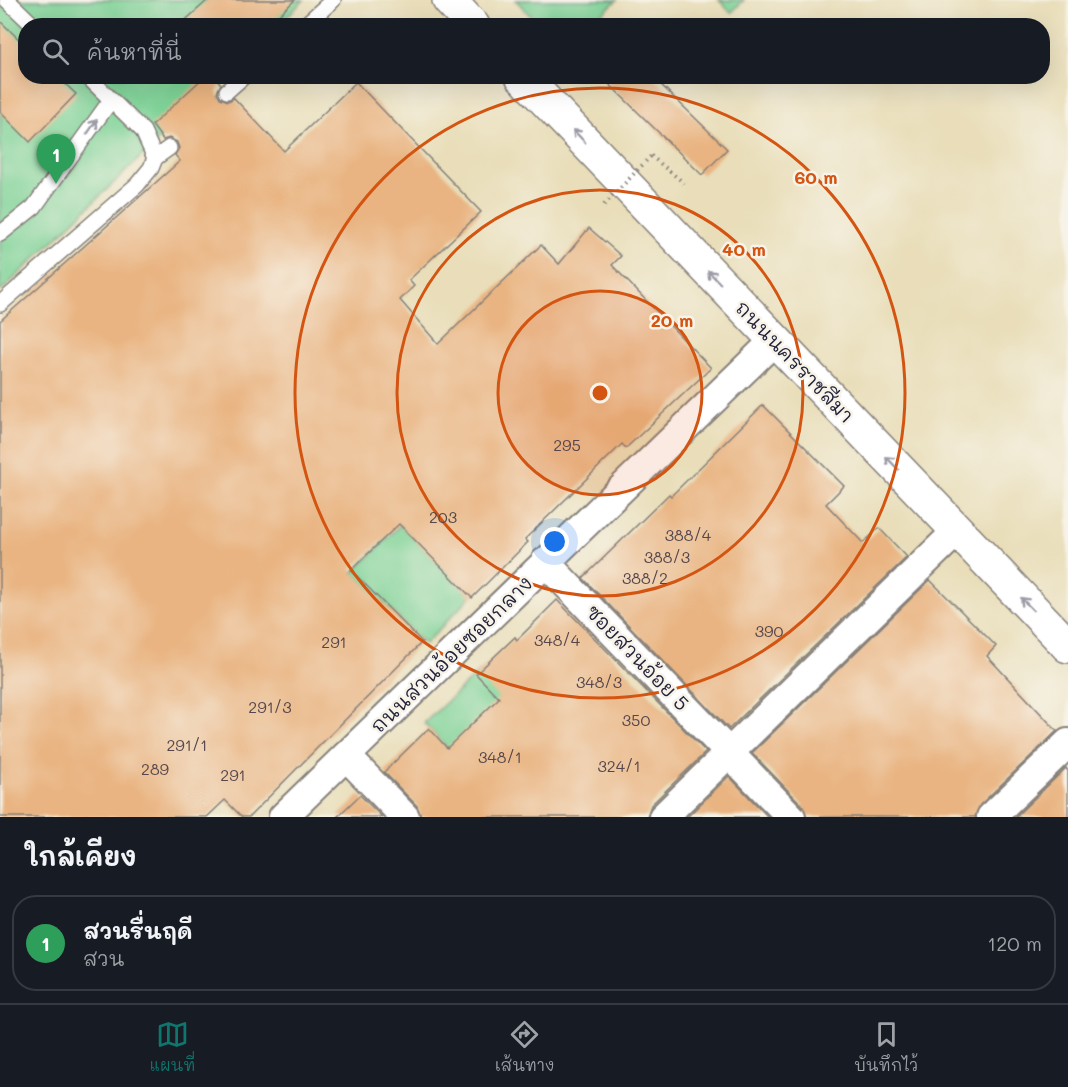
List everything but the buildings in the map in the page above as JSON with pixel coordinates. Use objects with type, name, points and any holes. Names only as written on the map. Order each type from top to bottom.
[{"type":"main road","points":[[449,0],[466,18]]},
{"type":"main road","name":"ถนนนครราชสีมา","points":[[530,84],[1068,646]]},
{"type":"street","name":"ถนนสวนอ้อยซอยกลาง","points":[[283,817],[775,340]]},
{"type":"street","points":[[663,817],[957,531]]},
{"type":"street","name":"ซอยสวนอ้อย 5","points":[[545,562],[791,817]]},
{"type":"street","points":[[992,817],[1068,743]]},
{"type":"street","points":[[346,756],[405,817]]},
{"type":"lane","points":[[7,0],[26,18]]},
{"type":"lane","points":[[312,18],[333,0]]},
{"type":"lane","points":[[95,84],[143,131],[155,158]]},
{"type":"lane","points":[[227,91],[235,84]]},
{"type":"lane","points":[[0,234],[34,207],[111,100]]},
{"type":"lane","points":[[0,304],[137,185],[151,168],[155,158],[170,148]]},
{"type":"path","points":[[603,205],[651,156],[684,183]]},
{"type":"green space","points":[[0,0],[304,0],[285,18],[18,18],[18,84],[217,84],[0,292]]},
{"type":"green space","points":[[516,0],[617,0],[598,18],[533,18]]},
{"type":"green space","points":[[719,0],[744,0],[731,13]]},
{"type":"green space","points":[[400,525],[471,596],[425,644],[353,573]]},
{"type":"green space","points":[[482,669],[509,698],[452,753],[424,723]]},
{"type":"place","name":"สวนรื่นฤดี","points":[[56,184]]}]
